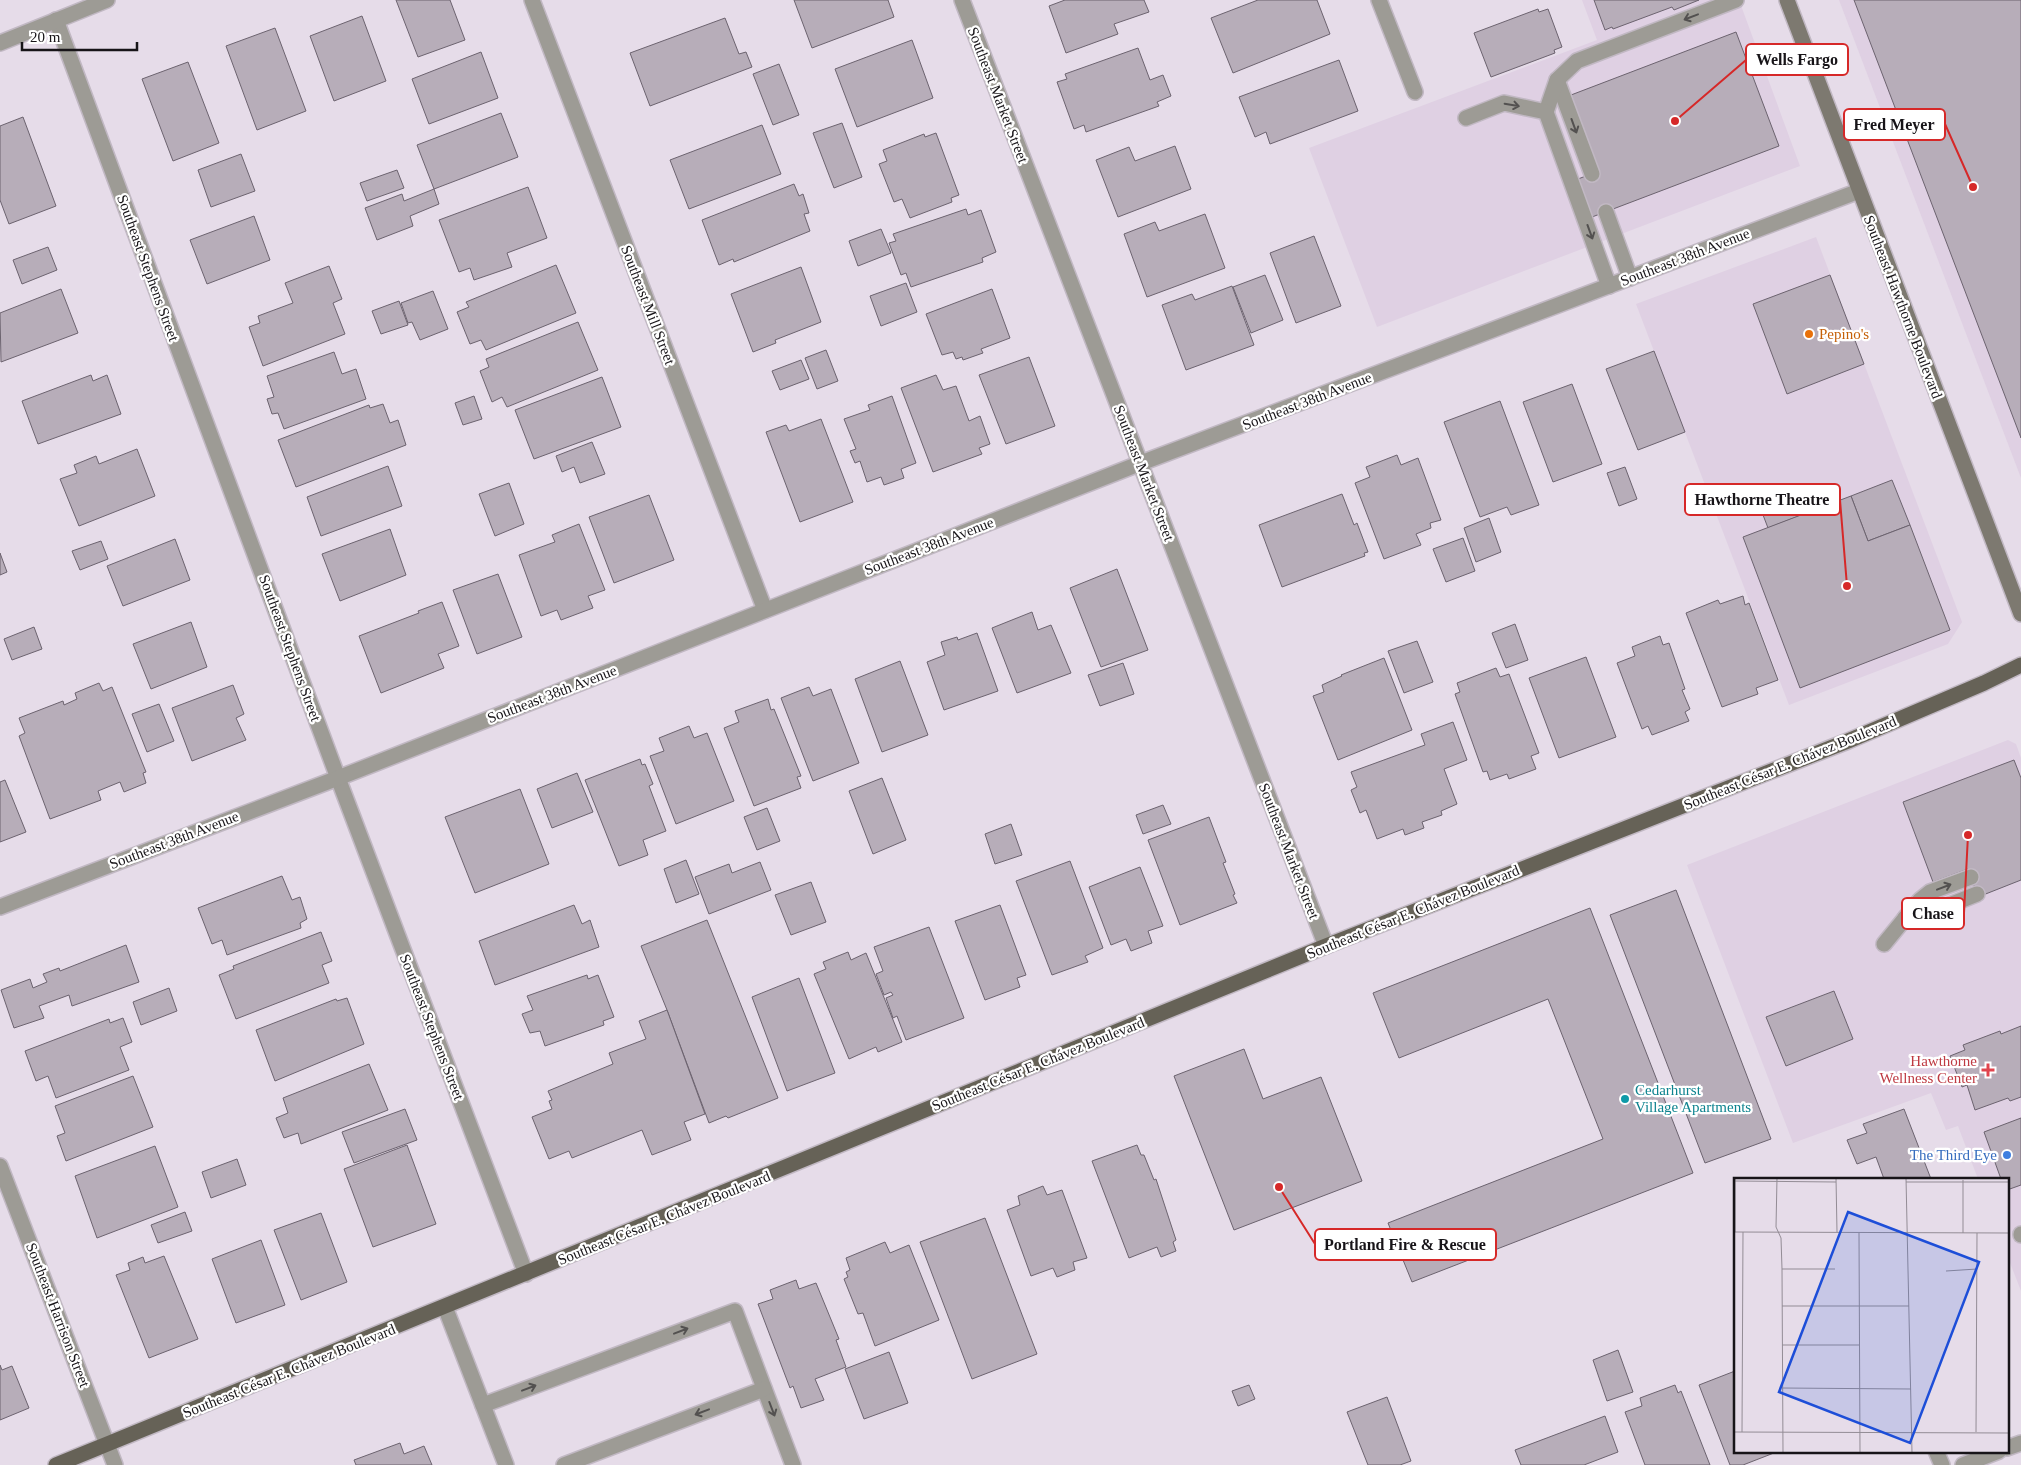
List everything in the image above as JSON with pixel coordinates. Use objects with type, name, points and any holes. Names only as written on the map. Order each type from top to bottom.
[{"type":"main road","name":"Southeast Hawthorne Boulevard","points":[[1788,0],[2021,614]]},
{"type":"main road","name":"Southeast César E. Chávez Boulevard","points":[[56,1465],[1326,946],[1848,741],[1984,683],[2021,665]]},
{"type":"street","points":[[0,42],[108,0]]},
{"type":"street","name":"Southeast Mill Street","points":[[532,0],[765,610]]},
{"type":"street","name":"Southeast Market Street","points":[[962,0],[1326,946]]},
{"type":"street","points":[[1379,0],[1415,92]]},
{"type":"street","points":[[1609,286],[1546,112],[1557,80],[1577,61],[1736,0]]},
{"type":"street","name":"Southeast Stephens Street","points":[[56,20],[338,778],[526,1274]]},
{"type":"street","points":[[1557,80],[1592,174]]},
{"type":"street","points":[[1466,118],[1504,103],[1546,112]]},
{"type":"street","name":"Southeast 38th Avenue","points":[[0,907],[338,778],[1140,463],[1860,191]]},
{"type":"street","points":[[1606,212],[1630,278]]},
{"type":"street","points":[[1884,944],[1920,900],[1930,892],[1971,877]]},
{"type":"street","points":[[1905,918],[1947,906],[1977,894]]},
{"type":"street","name":"Southeast Harrison Street","points":[[0,1166],[115,1465]]},
{"type":"street","points":[[446,1307],[506,1465]]},
{"type":"street","points":[[483,1405],[735,1310],[790,1464]]},
{"type":"street","points":[[564,1465],[764,1389]]},
{"type":"street","points":[[2008,1448],[2021,1443]]},
{"type":"street","points":[[1936,1452],[1942,1465]]},
{"type":"street","points":[[1963,1465],[1996,1452]]},
{"type":"shaded area","points":[[1582,0],[1739,0],[1800,166],[1377,327],[1309,148],[1597,40]]},
{"type":"shaded area","points":[[1839,0],[2021,0],[2021,478]]},
{"type":"shaded area","points":[[1816,237],[1962,622],[1948,644],[1789,705],[1636,304]]},
{"type":"shaded area","points":[[2008,740],[2016,744],[2021,758],[2021,1291],[2008,1258],[2008,1178],[1978,1178],[1958,1126],[1946,1130],[1931,1093],[1793,1143],[1687,865]]},
{"type":"building","points":[[396,0],[450,0],[465,40],[418,57]]},
{"type":"building","points":[[794,0],[888,0],[894,17],[812,48]]},
{"type":"building","points":[[1065,0],[1144,0],[1149,12],[1114,24],[1118,34],[1066,53],[1049,6]]},
{"type":"building","points":[[1258,0],[1317,0],[1330,34],[1233,73],[1211,18]]},
{"type":"building","points":[[1594,0],[1699,0],[1674,10],[1672,7],[1613,29],[1612,27],[1605,30]]},
{"type":"building","points":[[1854,0],[2021,0],[2021,438],[1997,375]]},
{"type":"building","points":[[1538,9],[1539,12],[1548,9],[1562,47],[1554,50],[1555,53],[1491,77],[1474,33]]},
{"type":"building","points":[[362,16],[386,81],[334,101],[310,36]]},
{"type":"building","points":[[725,18],[739,54],[746,52],[752,67],[650,106],[630,53]]},
{"type":"building","points":[[275,28],[306,111],[257,130],[226,46]]},
{"type":"building","points":[[1736,32],[1779,146],[1592,217],[1578,179],[1599,171],[1571,95]]},
{"type":"building","points":[[912,40],[933,98],[857,127],[835,69]]},
{"type":"building","points":[[1138,48],[1150,80],[1163,75],[1171,96],[1157,102],[1159,106],[1086,132],[1084,125],[1074,129],[1057,82],[1067,79],[1065,74]]},
{"type":"building","points":[[481,52],[498,98],[429,124],[412,79]]},
{"type":"building","points":[[1339,60],[1358,111],[1270,144],[1266,132],[1255,137],[1239,97]]},
{"type":"building","points":[[188,62],[219,143],[173,161],[142,79]]},
{"type":"building","points":[[779,64],[799,115],[773,125],[753,74]]},
{"type":"building","points":[[501,113],[518,157],[434,189],[417,145]]},
{"type":"building","points":[[23,117],[56,206],[9,224],[0,200],[0,126]]},
{"type":"building","points":[[842,123],[862,177],[834,188],[813,133]]},
{"type":"building","points":[[762,125],[781,174],[689,209],[670,160]]},
{"type":"building","points":[[936,133],[959,195],[951,198],[952,202],[910,218],[902,199],[894,202],[879,164],[887,161],[883,150],[924,134],[925,137]]},
{"type":"building","points":[[1175,146],[1191,189],[1118,217],[1096,160],[1129,147],[1135,161]]},
{"type":"building","points":[[241,154],[255,191],[211,207],[198,170]]},
{"type":"building","points":[[397,170],[404,188],[367,201],[360,183]]},
{"type":"building","points":[[794,184],[799,196],[803,194],[809,213],[804,214],[810,231],[734,262],[733,259],[719,265],[702,220]]},
{"type":"building","points":[[528,187],[547,238],[507,253],[512,267],[474,280],[470,268],[459,272],[439,220]]},
{"type":"building","points":[[434,189],[439,204],[410,216],[413,226],[377,240],[365,208],[402,194],[404,201]]},
{"type":"building","points":[[966,209],[968,215],[981,210],[996,252],[982,258],[983,262],[911,287],[906,273],[901,275],[889,243],[896,241],[893,234]]},
{"type":"building","points":[[1205,214],[1225,268],[1147,297],[1124,234],[1155,222],[1159,231]]},
{"type":"building","points":[[254,216],[270,260],[207,284],[190,240]]},
{"type":"building","points":[[881,229],[891,253],[858,266],[849,241]]},
{"type":"building","points":[[1314,236],[1341,306],[1296,323],[1270,253]]},
{"type":"building","points":[[48,247],[57,270],[22,284],[13,260]]},
{"type":"building","points":[[556,265],[576,313],[486,350],[481,340],[470,344],[457,312],[469,307],[466,302]]},
{"type":"building","points":[[329,266],[342,299],[333,303],[345,334],[263,366],[249,327],[260,323],[258,316],[293,303],[285,283]]},
{"type":"building","points":[[801,267],[821,322],[775,340],[776,343],[753,352],[731,294]]},
{"type":"building","points":[[1265,275],[1283,320],[1251,333],[1233,287]]},
{"type":"building","name":"Pepino's","points":[[1830,275],[1864,364],[1787,394],[1753,304]]},
{"type":"building","points":[[906,283],[917,312],[881,326],[870,296]]},
{"type":"building","points":[[1232,286],[1254,345],[1186,370],[1162,305],[1192,294],[1195,300]]},
{"type":"building","points":[[61,289],[78,333],[1,362],[0,313]]},
{"type":"building","points":[[992,289],[1010,338],[981,349],[983,353],[963,360],[962,357],[956,359],[953,352],[942,355],[926,314]]},
{"type":"building","points":[[433,291],[448,329],[420,340],[412,322],[408,323],[401,303]]},
{"type":"building","points":[[399,301],[408,325],[381,334],[372,311]]},
{"type":"building","points":[[578,322],[598,370],[507,407],[502,397],[492,402],[480,371],[489,367],[486,359]]},
{"type":"building","points":[[826,350],[838,381],[817,389],[805,358]]},
{"type":"building","points":[[1654,351],[1685,432],[1638,450],[1606,369]]},
{"type":"building","points":[[334,352],[342,374],[356,369],[366,399],[284,429],[278,413],[272,414],[267,399],[274,397],[267,376]]},
{"type":"building","points":[[1029,357],[1055,426],[1006,444],[979,375]]},
{"type":"building","points":[[801,360],[809,379],[780,390],[772,371]]},
{"type":"building","points":[[91,375],[93,381],[107,375],[121,414],[38,444],[22,401]]},
{"type":"building","points":[[936,375],[943,390],[956,386],[969,421],[980,416],[990,444],[979,448],[982,454],[933,472],[901,388]]},
{"type":"building","points":[[602,377],[621,427],[534,459],[515,410]]},
{"type":"building","points":[[1572,384],[1602,464],[1553,482],[1523,402]]},
{"type":"building","points":[[474,396],[482,419],[463,425],[455,403]]},
{"type":"building","points":[[892,396],[916,463],[901,469],[904,478],[884,485],[881,477],[867,482],[860,461],[855,463],[850,451],[856,449],[844,419],[870,410],[868,405]]},
{"type":"building","points":[[1500,401],[1539,505],[1511,515],[1507,507],[1480,517],[1444,422]]},
{"type":"building","points":[[383,404],[390,423],[398,420],[406,445],[296,487],[278,440],[369,405],[370,408]]},
{"type":"building","points":[[821,419],[853,502],[800,522],[766,432],[786,425],[789,431]]},
{"type":"building","points":[[592,442],[605,474],[580,483],[574,467],[562,472],[556,456]]},
{"type":"building","points":[[137,449],[155,496],[79,526],[60,479],[77,473],[74,465],[96,456],[99,464]]},
{"type":"building","points":[[1397,455],[1401,465],[1418,458],[1441,520],[1430,523],[1431,528],[1416,534],[1421,545],[1384,559],[1355,483],[1370,477],[1366,467]]},
{"type":"building","points":[[388,466],[402,506],[321,536],[307,497]]},
{"type":"building","points":[[1625,467],[1637,499],[1619,506],[1607,473]]},
{"type":"building","points":[[1892,480],[1910,525],[1868,541],[1851,496]]},
{"type":"building","points":[[509,483],[524,524],[495,536],[479,494]]},
{"type":"building","points":[[1809,488],[1817,509],[1768,528],[1760,507]]},
{"type":"building","points":[[1342,494],[1354,525],[1357,523],[1368,552],[1364,553],[1365,556],[1282,587],[1259,525]]},
{"type":"building","points":[[649,495],[674,560],[614,583],[589,517]]},
{"type":"building","points":[[1851,496],[1868,541],[1910,525],[1950,630],[1800,688],[1743,537]]},
{"type":"building","points":[[1489,518],[1501,552],[1476,562],[1464,528]]},
{"type":"building","points":[[579,524],[605,590],[588,596],[593,608],[561,620],[557,610],[541,616],[519,555],[555,542],[552,535]]},
{"type":"building","points":[[390,529],[406,575],[340,601],[322,554]]},
{"type":"building","points":[[1463,538],[1475,571],[1446,582],[1433,549]]},
{"type":"building","points":[[175,539],[190,580],[123,606],[107,566]]},
{"type":"building","points":[[101,541],[108,559],[80,570],[72,551]]},
{"type":"building","points":[[0,553],[7,572],[0,575]]},
{"type":"building","points":[[1117,569],[1148,650],[1101,667],[1070,588]]},
{"type":"building","points":[[498,574],[522,637],[477,654],[453,590]]},
{"type":"building","points":[[1743,596],[1745,605],[1749,603],[1778,680],[1756,688],[1758,694],[1722,707],[1686,613],[1718,600],[1720,604]]},
{"type":"building","points":[[442,602],[459,646],[438,654],[444,668],[381,693],[359,636]]},
{"type":"building","points":[[1032,612],[1038,630],[1051,625],[1071,673],[1017,693],[992,628]]},
{"type":"building","points":[[191,622],[207,667],[151,689],[133,644]]},
{"type":"building","points":[[1515,624],[1528,660],[1506,668],[1492,633]]},
{"type":"building","points":[[34,627],[42,649],[12,660],[4,639]]},
{"type":"building","points":[[977,633],[998,691],[944,710],[927,662],[945,655],[941,642],[957,637],[958,640]]},
{"type":"building","points":[[1660,636],[1663,645],[1669,643],[1685,689],[1682,690],[1690,709],[1685,712],[1689,721],[1652,735],[1648,726],[1642,729],[1617,663],[1635,656],[1632,647]]},
{"type":"building","points":[[1417,641],[1433,682],[1404,693],[1388,651]]},
{"type":"building","points":[[1586,657],[1616,737],[1559,758],[1529,678]]},
{"type":"building","points":[[1384,658],[1412,730],[1338,760],[1313,696],[1324,692],[1322,685],[1341,675]]},
{"type":"building","points":[[900,661],[928,735],[882,752],[855,679]]},
{"type":"building","points":[[1123,663],[1134,694],[1100,706],[1088,675]]},
{"type":"building","points":[[1496,668],[1500,677],[1509,674],[1539,753],[1531,756],[1536,769],[1509,779],[1507,774],[1490,780],[1487,771],[1483,772],[1455,694],[1460,692],[1457,683]]},
{"type":"building","points":[[99,683],[103,691],[112,687],[146,772],[143,773],[146,783],[124,792],[120,782],[98,791],[101,800],[50,819],[19,736],[25,733],[19,718],[63,701],[64,705],[77,699],[75,693]]},
{"type":"building","points":[[233,685],[244,714],[236,718],[246,740],[192,761],[172,708]]},
{"type":"building","points":[[809,687],[813,696],[831,689],[859,763],[813,781],[781,698]]},
{"type":"building","points":[[768,699],[771,710],[774,709],[801,776],[797,777],[801,788],[754,806],[724,728],[739,722],[735,711]]},
{"type":"building","points":[[159,704],[174,741],[147,752],[132,714]]},
{"type":"building","points":[[1453,722],[1467,760],[1444,769],[1457,804],[1441,811],[1442,815],[1422,822],[1424,828],[1405,835],[1403,829],[1377,839],[1366,810],[1360,813],[1351,790],[1357,787],[1351,772],[1425,745],[1421,734]]},
{"type":"building","points":[[689,726],[694,738],[707,733],[734,801],[676,824],[650,756],[664,751],[659,738]]},
{"type":"building","points":[[640,759],[642,765],[645,764],[653,784],[649,786],[666,831],[643,840],[648,855],[619,866],[585,780]]},
{"type":"building","points":[[2014,760],[2021,778],[2021,880],[1978,897],[1968,869],[1933,882],[1903,802]]},
{"type":"building","points":[[577,773],[593,812],[552,828],[537,789]]},
{"type":"building","points":[[882,778],[906,840],[873,854],[849,791]]},
{"type":"building","points":[[5,780],[26,832],[0,842],[0,782]]},
{"type":"building","points":[[520,789],[549,864],[475,893],[445,817]]},
{"type":"building","points":[[1163,805],[1171,824],[1143,834],[1136,815]]},
{"type":"building","points":[[767,808],[780,841],[757,850],[744,817]]},
{"type":"building","points":[[1209,817],[1226,862],[1223,863],[1237,903],[1180,925],[1148,840]]},
{"type":"building","points":[[1011,824],[1022,855],[995,864],[985,834]]},
{"type":"building","points":[[686,860],[699,894],[676,903],[664,869]]},
{"type":"building","points":[[1070,861],[1103,948],[1085,956],[1088,962],[1052,975],[1016,881]]},
{"type":"building","points":[[760,862],[771,890],[709,914],[695,877],[729,864],[732,873]]},
{"type":"building","points":[[1140,867],[1163,926],[1148,931],[1152,943],[1131,951],[1126,939],[1111,945],[1089,887]]},
{"type":"building","points":[[282,876],[292,900],[300,897],[307,919],[300,923],[301,928],[227,955],[222,940],[212,944],[198,908]]},
{"type":"building","points":[[811,882],[826,922],[791,935],[775,895]]},
{"type":"building","points":[[1676,890],[1771,1139],[1705,1163],[1610,915]]},
{"type":"building","points":[[574,905],[582,924],[590,920],[599,947],[495,985],[479,941]]},
{"type":"building","points":[[1000,905],[1026,975],[1017,978],[1020,987],[985,1000],[955,921]]},
{"type":"building","name":"Cedarhurst Village Apartments","points":[[1590,908],[1693,1173],[1412,1282],[1388,1223],[1603,1139],[1548,999],[1399,1058],[1373,993]]},
{"type":"building","points":[[707,920],[778,1098],[728,1118],[726,1116],[709,1123],[641,946]]},
{"type":"building","points":[[929,927],[964,1018],[906,1040],[897,1016],[893,1018],[886,998],[893,995],[891,992],[884,995],[876,974],[883,971],[874,947]]},
{"type":"building","points":[[321,932],[332,961],[322,965],[329,983],[236,1019],[219,975],[234,969],[233,966]]},
{"type":"building","points":[[126,945],[139,982],[72,1006],[69,995],[39,1006],[44,1018],[14,1028],[1,990],[30,979],[33,988],[47,982],[43,974],[59,968],[60,971]]},
{"type":"building","points":[[848,952],[851,960],[866,953],[902,1042],[878,1052],[876,1047],[849,1059],[814,974],[826,969],[823,962]]},
{"type":"building","points":[[587,975],[588,979],[598,975],[614,1017],[603,1021],[604,1025],[545,1046],[540,1031],[530,1033],[522,1014],[533,1010],[527,996]]},
{"type":"building","points":[[799,978],[835,1073],[787,1091],[752,997]]},
{"type":"building","points":[[169,988],[177,1011],[141,1025],[133,1002]]},
{"type":"building","points":[[1834,991],[1853,1039],[1786,1066],[1766,1017]]},
{"type":"building","points":[[347,998],[364,1044],[275,1081],[256,1030],[336,999],[337,1001]]},
{"type":"building","points":[[667,1010],[705,1114],[684,1122],[691,1140],[652,1155],[642,1130],[572,1158],[569,1151],[549,1159],[532,1117],[552,1109],[549,1101],[552,1100],[548,1091],[613,1064],[609,1053],[646,1039],[639,1021]]},
{"type":"building","points":[[123,1018],[132,1042],[120,1047],[129,1070],[56,1098],[48,1076],[36,1081],[25,1051],[109,1019],[110,1023]]},
{"type":"building","name":"Hawthorne Wellness Center","points":[[2021,1026],[2021,1097],[2010,1101],[2008,1098],[1975,1110],[1967,1085],[1962,1087],[1950,1056],[1965,1050],[1963,1045],[2000,1031],[2001,1034]]},
{"type":"building","points":[[1244,1049],[1263,1099],[1321,1077],[1362,1181],[1234,1230],[1174,1076]]},
{"type":"building","points":[[369,1064],[388,1110],[301,1144],[298,1133],[284,1138],[276,1118],[288,1113],[283,1098]]},
{"type":"building","points":[[133,1076],[153,1127],[66,1161],[57,1136],[65,1133],[55,1106]]},
{"type":"building","points":[[405,1109],[417,1140],[354,1163],[342,1132]]},
{"type":"building","points":[[1904,1109],[1931,1178],[1884,1178],[1876,1157],[1857,1164],[1847,1140],[1867,1133],[1863,1124]]},
{"type":"building","name":"The Third Eye","points":[[2021,1118],[2021,1185],[2008,1190],[2008,1178],[2001,1178],[1984,1132]]},
{"type":"building","points":[[407,1145],[436,1224],[373,1247],[344,1169]]},
{"type":"building","points":[[1137,1145],[1141,1155],[1144,1155],[1154,1180],[1156,1179],[1176,1240],[1173,1242],[1176,1251],[1161,1257],[1157,1247],[1129,1258],[1092,1161]]},
{"type":"building","points":[[155,1146],[178,1207],[97,1238],[75,1176]]},
{"type":"building","points":[[237,1159],[246,1185],[211,1198],[202,1172]]},
{"type":"building","points":[[1043,1186],[1047,1195],[1062,1190],[1087,1258],[1073,1262],[1075,1270],[1057,1277],[1053,1268],[1031,1276],[1007,1210],[1020,1205],[1018,1196]]},
{"type":"building","points":[[185,1212],[192,1231],[158,1243],[151,1225]]},
{"type":"building","points":[[321,1213],[347,1282],[301,1300],[274,1230]]},
{"type":"building","points":[[985,1218],[1037,1354],[972,1379],[920,1242]]},
{"type":"building","points":[[261,1240],[285,1305],[236,1323],[212,1259]]},
{"type":"building","points":[[885,1242],[890,1253],[909,1245],[939,1320],[875,1346],[863,1313],[858,1314],[844,1279],[848,1277],[846,1272],[850,1270],[846,1258]]},
{"type":"building","points":[[164,1256],[198,1339],[149,1358],[116,1275],[130,1270],[128,1263],[143,1257],[145,1263]]},
{"type":"building","points":[[796,1280],[799,1289],[816,1283],[839,1339],[836,1340],[846,1367],[815,1379],[824,1400],[801,1408],[793,1386],[790,1388],[758,1304],[773,1299],[770,1290]]},
{"type":"building","points":[[1618,1350],[1633,1392],[1607,1401],[1593,1360]]},
{"type":"building","points":[[889,1352],[908,1403],[864,1419],[845,1369]]},
{"type":"building","points":[[0,1365],[2,1370],[12,1366],[29,1408],[0,1420]]},
{"type":"building","points":[[1734,1371],[1734,1452],[1776,1452],[1743,1465],[1730,1465],[1699,1385]]},
{"type":"building","points":[[1249,1385],[1255,1399],[1238,1406],[1232,1391]]},
{"type":"building","points":[[1675,1385],[1678,1393],[1681,1391],[1710,1465],[1645,1465],[1625,1412],[1642,1406],[1640,1398]]},
{"type":"building","points":[[1387,1397],[1411,1461],[1400,1465],[1368,1465],[1347,1412]]},
{"type":"building","points":[[1605,1416],[1618,1452],[1584,1465],[1521,1465],[1515,1450]]},
{"type":"building","points":[[400,1443],[404,1454],[424,1446],[432,1465],[356,1465],[354,1460]]},
{"type":"place","name":"Wells Fargo","points":[[1675,121]]},
{"type":"place","name":"Fred Meyer","points":[[1973,187]]},
{"type":"place","name":"Pepino's","points":[[1809,334]]},
{"type":"place","name":"Hawthorne Theatre","points":[[1847,586]]},
{"type":"place","name":"Chase","points":[[1968,835]]},
{"type":"place","name":"Hawthorne Wellness Center","points":[[1988,1070]]},
{"type":"place","name":"Cedarhurst Village Apartments","points":[[1625,1099]]},
{"type":"place","name":"The Third Eye","points":[[2007,1155]]},
{"type":"place","name":"Portland Fire & Rescue","points":[[1279,1187]]}]
